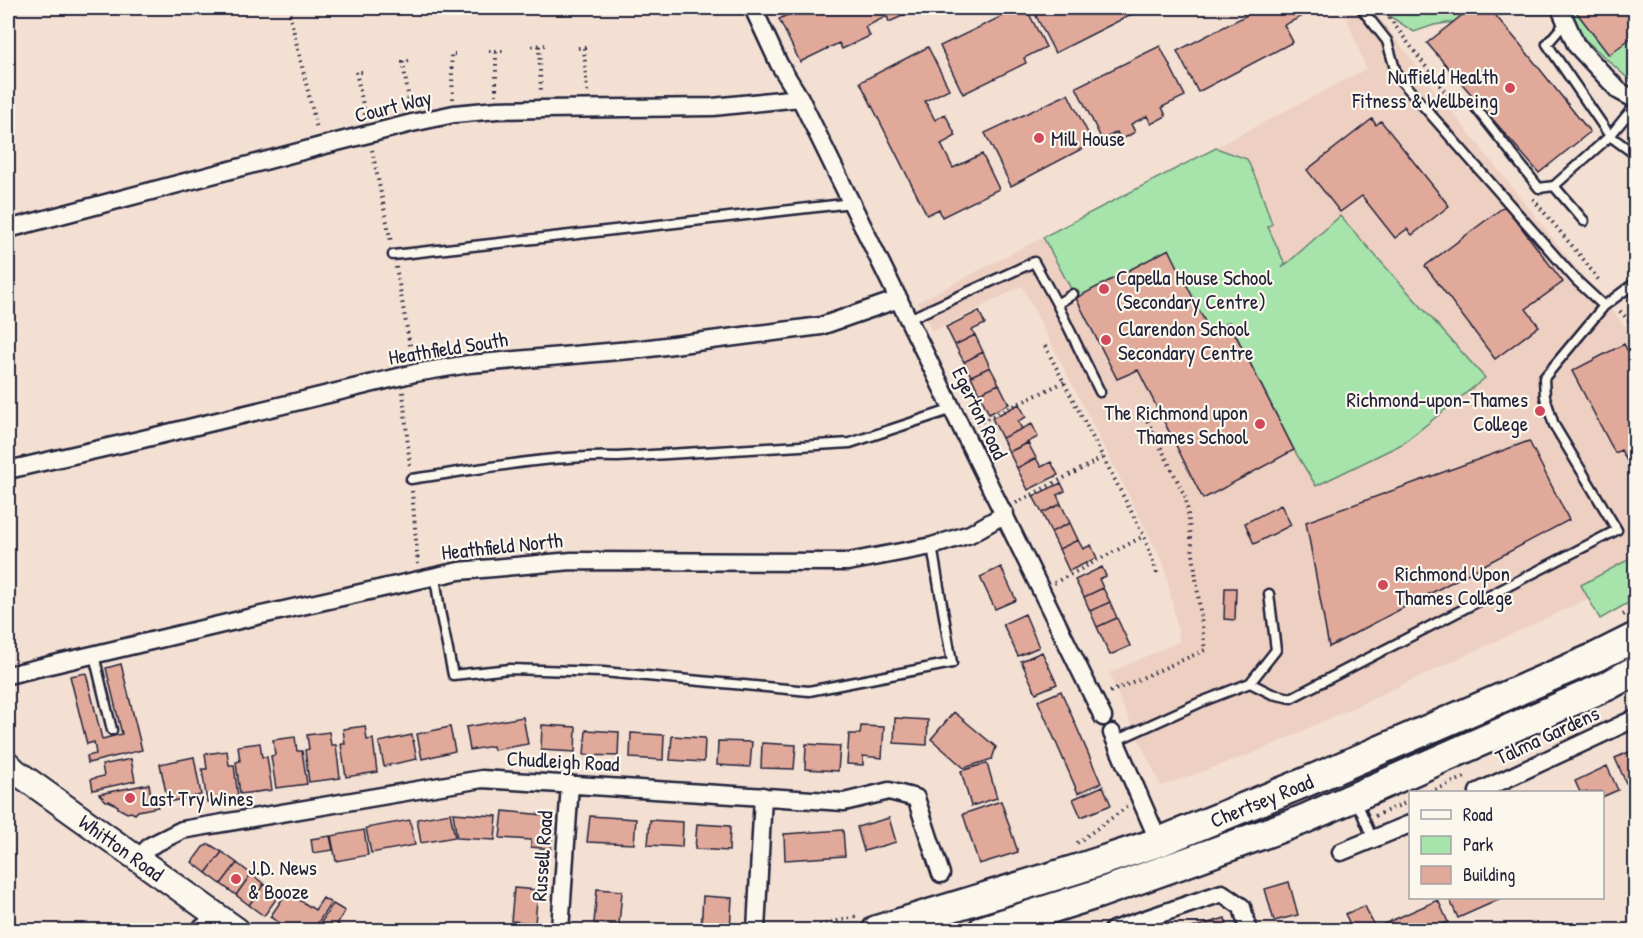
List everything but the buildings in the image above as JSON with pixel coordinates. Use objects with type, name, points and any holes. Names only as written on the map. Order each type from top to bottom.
[{"type":"highway","name":"Chertsey Road","points":[[877,930],[1159,842],[1306,782],[1596,657],[1628,627]]},
{"type":"highway","name":"Chertsey Road","points":[[983,930],[1097,894],[1302,820],[1607,686],[1635,670]]},
{"type":"main road","name":"Whitton Road","points":[[8,764],[138,859],[206,922],[237,930]]},
{"type":"street","name":"Egerton Road","points":[[753,8],[779,64],[800,98],[852,203],[1103,717]]},
{"type":"street","points":[[1563,15],[1576,45],[1619,91],[1635,102]]},
{"type":"street","name":"Court Way","points":[[8,229],[321,146],[454,114],[588,107],[713,107],[800,98]]},
{"type":"street","name":"Heathfield South","points":[[8,470],[415,373],[469,364],[642,349],[821,326],[899,299]]},
{"type":"street","name":"Heathfield North","points":[[8,675],[459,571],[572,561],[848,562],[932,546],[970,534],[1005,514]]},
{"type":"street","name":"Talma Gardens","points":[[1480,791],[1635,718]]},
{"type":"street","name":"Egerton Road","points":[[1113,737],[1159,842]]},
{"type":"street","name":"Chudleigh Road","points":[[138,859],[150,846],[182,830],[482,779],[844,802],[889,790],[916,798],[941,874]]},
{"type":"street","name":"Russell Road","points":[[560,930],[570,784]]},
{"type":"street","points":[[756,930],[763,796]]},
{"type":"street","points":[[1341,852],[1409,824]]},
{"type":"street","points":[[1113,930],[1222,893],[1242,907],[1248,930]]},
{"type":"lane","points":[[1361,8],[1387,40],[1396,76],[1576,280],[1604,306]]},
{"type":"lane","points":[[1563,15],[1547,44],[1610,136],[1635,155]]},
{"type":"lane","points":[[1472,103],[1539,188],[1554,186],[1610,136],[1635,102]]},
{"type":"lane","points":[[1554,186],[1584,221]]},
{"type":"lane","points":[[393,255],[852,203]]},
{"type":"lane","points":[[909,319],[1034,262],[1100,392]]},
{"type":"lane","points":[[1250,683],[1272,694],[1291,698],[1617,530],[1554,425],[1545,397],[1544,378],[1604,306],[1635,282]]},
{"type":"lane","points":[[1057,304],[1073,294]]},
{"type":"lane","points":[[411,479],[522,463],[588,457],[850,443],[953,409]]},
{"type":"lane","points":[[435,576],[453,675],[510,669],[603,672],[809,691],[952,663],[932,546]]},
{"type":"lane","points":[[1113,737],[1250,683],[1276,650],[1269,594]]},
{"type":"lane","points":[[94,655],[112,730]]},
{"type":"lane","name":"Egerton Road","points":[[1103,717],[1113,737]]},
{"type":"lane","points":[[1355,797],[1374,840]]},
{"type":"path","points":[[288,8],[321,146]]},
{"type":"path","points":[[532,46],[542,45],[542,109]]},
{"type":"path","points":[[578,48],[587,48],[588,107]]},
{"type":"path","points":[[489,51],[502,51]]},
{"type":"path","points":[[496,52],[497,110]]},
{"type":"path","points":[[454,54],[451,54],[454,114]]},
{"type":"path","points":[[409,61],[403,62],[412,123]]},
{"type":"path","points":[[362,72],[356,72],[369,135]]},
{"type":"path","points":[[1045,346],[1144,536],[1158,576]]},
{"type":"path","points":[[8,360],[16,357]]},
{"type":"path","points":[[963,429],[1064,381]]},
{"type":"path","points":[[1096,699],[1205,650],[1186,498],[1141,408]]},
{"type":"path","points":[[1005,514],[1011,505],[1104,456]]},
{"type":"path","points":[[1042,590],[1144,536]]},
{"type":"path","points":[[1628,627],[1635,608]]},
{"type":"path","points":[[1087,844],[1076,846],[1139,798]]},
{"type":"path","points":[[1070,925],[1085,930]]},
{"type":"shaded area","points":[[1343,8],[1372,8],[1585,279],[1635,338],[1635,577],[1257,752],[1161,786],[1109,673],[1180,641],[1164,565],[1022,286],[932,332],[918,302],[1366,69]]},
{"type":"green space","points":[[1379,8],[1551,8],[1549,14],[1506,14],[1434,25],[1414,32]]},
{"type":"green space","points":[[1565,8],[1635,8],[1635,85],[1566,22]]},
{"type":"green space","points":[[1216,148],[1247,159],[1272,224],[1268,227],[1285,264],[1282,268],[1340,216],[1485,378],[1402,444],[1316,486],[1294,450],[1230,323],[1210,332],[1076,298],[1043,237]]},
{"type":"green space","points":[[1635,556],[1635,599],[1600,619],[1581,585]]},
{"type":"place","name":"Nuffield Health Fitness & Wellbeing","points":[[1510,88]]},
{"type":"place","name":"Mill House","points":[[1039,138]]},
{"type":"place","name":"Capella House School (Secondary Centre)","points":[[1104,289]]},
{"type":"place","name":"Clarendon School Secondary Centre","points":[[1106,340]]},
{"type":"place","name":"Richmond-upon-Thames College","points":[[1540,411]]},
{"type":"place","name":"The Richmond upon Thames School","points":[[1260,424]]},
{"type":"place","name":"Richmond Upon Thames College","points":[[1383,585]]},
{"type":"place","name":"Last Try Wines","points":[[130,798]]},
{"type":"place","name":"J.D. News & Booze","points":[[236,879]]}]
